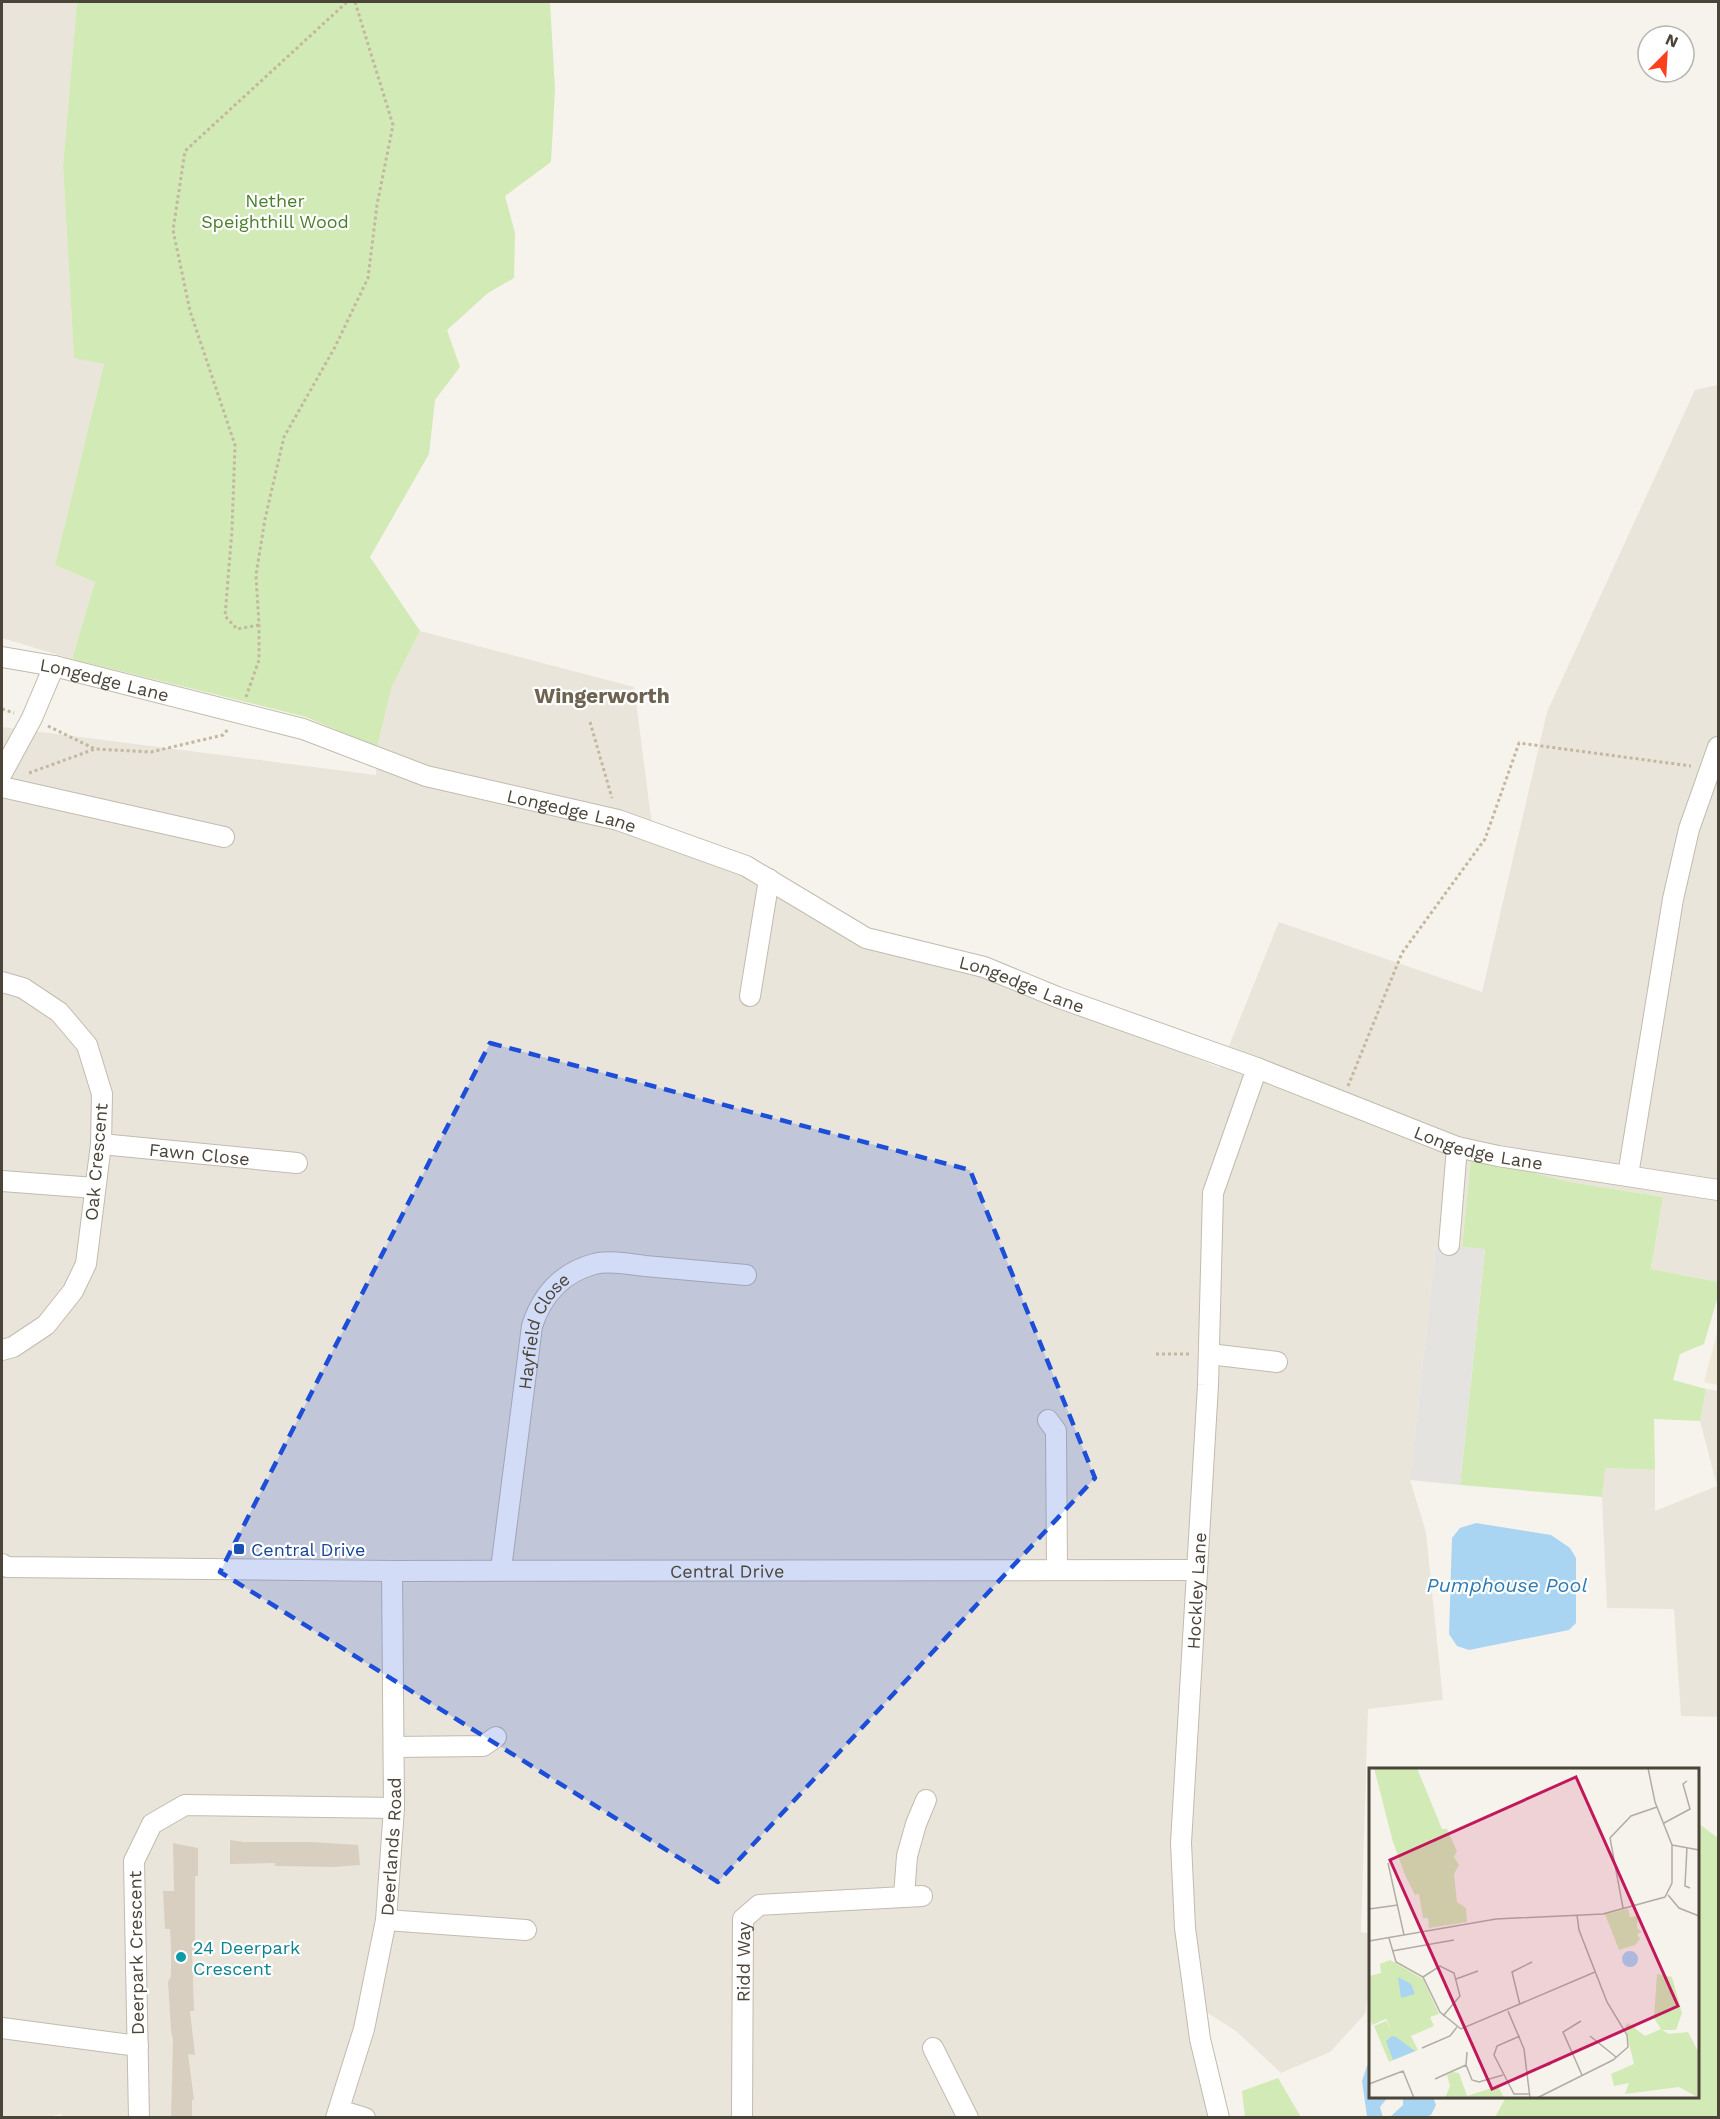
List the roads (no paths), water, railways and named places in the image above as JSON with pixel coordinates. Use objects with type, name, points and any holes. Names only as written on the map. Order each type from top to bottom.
[{"type":"street","name":"Longedge Lane","points":[[2,657],[54,666],[303,729],[426,776],[618,820],[746,866],[866,938],[984,967],[1057,997],[1257,1068],[1457,1147],[1508,1158],[1719,1190]]},
{"type":"street","points":[[2,773],[32,718],[54,666]]},
{"type":"street","points":[[1628,1175],[1673,899],[1689,829],[1719,747]]},
{"type":"street","points":[[2,787],[224,837]]},
{"type":"street","points":[[750,996],[769,879]]},
{"type":"street","name":"Oak Crescent","points":[[2,982],[23,988],[59,1012],[87,1045],[102,1094],[101,1144],[86,1264],[73,1291],[46,1324],[12,1347],[2,1350]]},
{"type":"street","name":"Hockley Lane","points":[[1220,2118],[1200,2038],[1185,1928],[1181,1843],[1209,1354],[1213,1193],[1257,1068]]},
{"type":"street","name":"Fawn Close","points":[[101,1144],[297,1163]]},
{"type":"street","points":[[1449,1245],[1457,1147]]},
{"type":"street","points":[[2,1181],[96,1188]]},
{"type":"street","name":"Hayfield Close","points":[[501,1569],[532,1326],[538,1307],[553,1287],[573,1273],[596,1263],[746,1275]]},
{"type":"street","points":[[1209,1354],[1277,1362]]},
{"type":"street","points":[[1048,1420],[1054,1425],[1056,1431],[1057,1570]]},
{"type":"street","name":"Central Drive","points":[[4,1566],[392,1570],[1197,1570]]},
{"type":"street","name":"Deerlands Road","points":[[337,2114],[364,2029],[386,1920],[394,1808],[392,1570]]},
{"type":"street","points":[[394,1747],[483,1746],[495,1737]]},
{"type":"street","name":"Ridd Way","points":[[742,2118],[743,1919],[759,1905],[913,1896],[907,1856],[926,1800]]},
{"type":"street","name":"Deerpark Crescent","points":[[140,2118],[134,1861],[152,1824],[185,1805],[394,1808]]},
{"type":"street","points":[[386,1920],[526,1930]]},
{"type":"street","points":[[2,2028],[138,2046]]},
{"type":"street","points":[[933,2048],[968,2118]]},
{"type":"street","points":[[337,2114],[365,2118]]},
{"type":"water","name":"Pumphouse Pool","points":[[1476,1523],[1551,1535],[1570,1548],[1576,1558],[1576,1623],[1569,1630],[1469,1650],[1457,1646],[1449,1634],[1452,1538],[1460,1528]]},
{"type":"water","points":[[1369,2064],[1369,2098],[1387,2098],[1380,2107],[1383,2117],[1367,2116],[1362,2081]]},
{"type":"water","points":[[1403,2098],[1433,2098],[1436,2105],[1431,2115],[1424,2117],[1390,2117],[1403,2105]]},
{"type":"place","name":"Central Drive","points":[[239,1549]]},
{"type":"place","name":"24 Deerpark Crescent","points":[[181,1957]]},
{"type":"district","name":"Wingerworth","points":[[602,695]]},
{"type":"park label","name":"Nether Speighthill Wood","points":[[275,210]]}]
